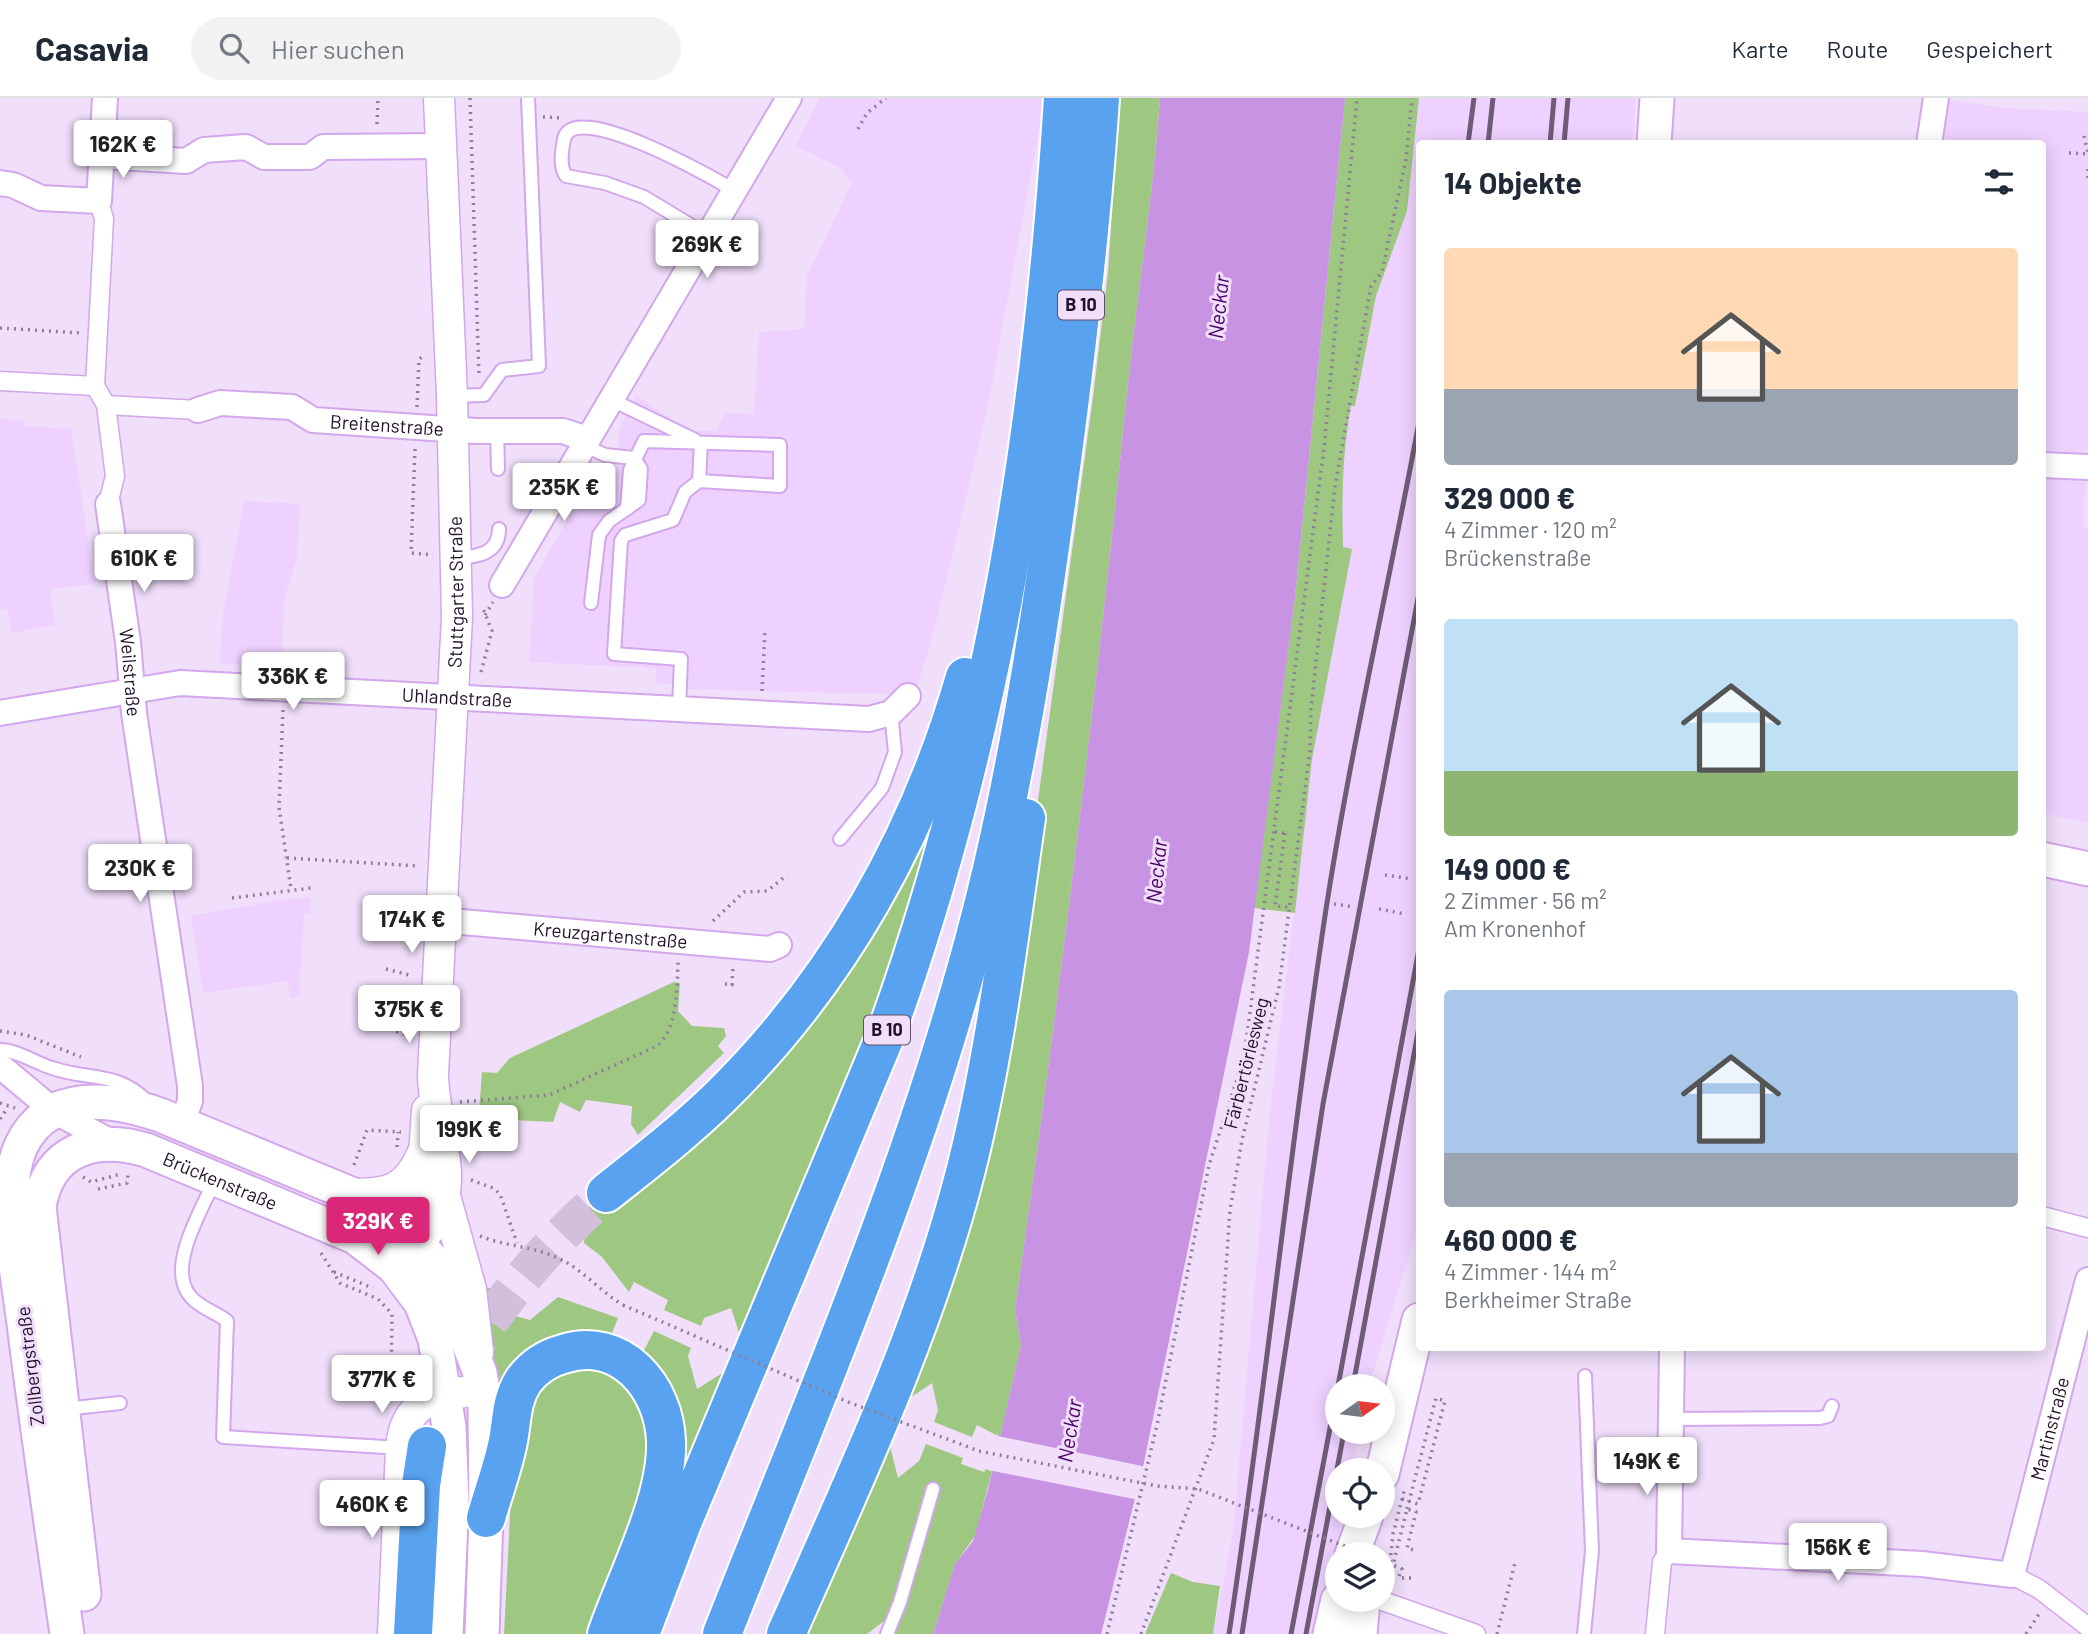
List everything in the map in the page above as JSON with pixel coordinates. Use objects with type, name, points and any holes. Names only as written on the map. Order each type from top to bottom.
[{"type":"highway","name":"B 10","points":[[640,1634],[682,1523],[862,1093],[932,900],[982,705],[1009,567],[1033,396],[1063,98]]},
{"type":"highway","name":"B 10","points":[[722,1634],[894,1197],[964,975],[990,872],[1027,694],[1061,474],[1086,262],[1100,98]]},
{"type":"highway","points":[[606,1192],[695,1120],[769,1045],[827,972],[877,894],[924,797],[953,717],[981,616],[1033,396]]},
{"type":"highway","points":[[786,1634],[900,1371],[926,1301],[966,1170],[995,1030],[1034,756],[1053,610],[1061,474]]},
{"type":"highway","points":[[486,1518],[507,1443],[516,1395],[534,1370],[560,1354],[592,1350],[622,1359],[639,1373],[660,1403],[666,1431],[666,1459],[658,1492],[607,1634]]},
{"type":"highway","points":[[413,1634],[420,1496],[414,1447]]},
{"type":"main road","points":[[1654,140],[1657,98]]},
{"type":"main road","points":[[2046,860],[2088,869]]},
{"type":"main road","name":"Brückenstraße","points":[[54,1111],[77,1102],[104,1100],[129,1104],[354,1179],[417,1240],[448,1286],[482,1381],[486,1518],[482,1634]]},
{"type":"main road","name":"Zollbergstraße","points":[[54,1111],[41,1120],[21,1147],[6,1199],[89,1634]]},
{"type":"main road","name":"Brückenstraße","points":[[113,1143],[146,1150],[216,1178],[326,1237],[370,1247],[394,1267],[427,1315],[435,1339],[445,1395],[452,1487],[446,1634]]},
{"type":"main road","name":"Zollbergstraße","points":[[66,1634],[48,1412],[41,1194],[53,1171],[66,1158],[91,1145],[113,1143]]},
{"type":"main road","points":[[1386,1458],[1416,1332]]},
{"type":"main road","points":[[1330,1634],[1335,1612]]},
{"type":"main road","points":[[1360,1634],[1376,1612]]},
{"type":"street","points":[[0,381],[94,386],[104,219],[99,201],[105,98]]},
{"type":"street","name":"Stuttgarter Straße","points":[[439,98],[452,396],[445,562],[457,617],[439,920],[443,1137],[454,1186]]},
{"type":"street","points":[[502,586],[789,98]]},
{"type":"street","points":[[1930,140],[1936,98]]},
{"type":"street","points":[[102,156],[186,161],[204,150],[246,147],[264,157],[310,157],[323,147],[441,146]]},
{"type":"street","points":[[0,183],[13,185],[41,198],[99,201]]},
{"type":"street","name":"Weilstraße","points":[[94,386],[106,405],[115,476],[108,504],[128,642],[131,689],[190,1086],[190,1101],[171,1119]]},
{"type":"street","name":"Breitenstraße","points":[[106,405],[198,410],[220,403],[292,407],[313,420],[451,429],[563,431],[585,442]]},
{"type":"street","points":[[2046,465],[2088,467]]},
{"type":"street","name":"Uhlandstraße","points":[[0,713],[169,683],[869,719],[891,713]]},
{"type":"street","points":[[891,713],[908,696]]},
{"type":"street","name":"Kreuzgartenstraße","points":[[439,920],[770,949],[779,945]]},
{"type":"street","points":[[0,1066],[54,1111],[113,1143]]},
{"type":"street","name":"Stuttgarter Straße","points":[[427,1315],[418,1274],[417,1240],[423,1144],[444,1094]]},
{"type":"street","points":[[354,1179],[382,1192],[401,1184],[414,1173],[423,1144]]},
{"type":"street","points":[[326,1237],[360,1225],[403,1240],[417,1240],[425,1235],[441,1214],[454,1186]]},
{"type":"street","name":"Brückenstraße","points":[[454,1186],[471,1289],[482,1381]]},
{"type":"street","points":[[2046,1217],[2088,1228]]},
{"type":"street","name":"Martinstraße","points":[[2012,1575],[2088,1280]]},
{"type":"street","points":[[1655,1634],[1662,1562],[1669,1550],[1672,1351]]},
{"type":"street","points":[[393,1634],[414,1447],[404,1429],[412,1414],[430,1399],[482,1381]]},
{"type":"street","points":[[1669,1550],[1923,1564],[2012,1575],[2050,1598],[2088,1627]]},
{"type":"street","points":[[1395,1606],[1476,1634]]},
{"type":"lane","points":[[452,396],[486,394],[502,370],[539,366],[528,98]]},
{"type":"lane","points":[[707,235],[644,197],[605,183],[566,176],[562,163],[564,137],[572,127],[611,130],[634,137],[683,159],[735,191]]},
{"type":"lane","points":[[610,399],[701,443]]},
{"type":"lane","points":[[498,430],[498,469]]},
{"type":"lane","points":[[627,509],[634,458],[642,443],[650,439],[780,445],[780,486],[699,481],[685,492],[672,522],[625,535],[621,541],[614,653],[681,659],[679,710]]},
{"type":"lane","points":[[585,442],[606,455],[634,458]]},
{"type":"lane","points":[[699,481],[701,443]]},
{"type":"lane","points":[[592,603],[599,535],[605,525],[640,498],[641,469],[634,458]]},
{"type":"lane","points":[[445,562],[477,556],[495,547],[499,541],[499,529]]},
{"type":"lane","points":[[840,839],[882,788],[895,752],[891,713]]},
{"type":"lane","points":[[0,1050],[61,1071],[117,1081],[136,1090],[171,1119]]},
{"type":"lane","points":[[216,1178],[186,1246],[181,1273],[189,1295],[228,1323],[223,1367],[223,1437],[414,1447]]},
{"type":"lane","points":[[1584,1634],[1592,1551],[1586,1376]]},
{"type":"lane","points":[[48,1412],[120,1403]]},
{"type":"lane","points":[[1672,1419],[1820,1418],[1828,1416],[1832,1406]]},
{"type":"lane","points":[[887,1634],[900,1602],[933,1489]]},
{"type":"path","points":[[373,146],[379,118],[378,98]]},
{"type":"path","points":[[858,129],[867,113],[879,100],[886,98]]},
{"type":"path","points":[[1107,1634],[1157,1425],[1209,1165],[1244,1058],[1327,421],[1357,98]]},
{"type":"path","name":"Färbertörlesweg","points":[[1141,1634],[1185,1513],[1198,1489],[1213,1449],[1230,1210],[1242,1140],[1276,1003],[1310,751],[1311,709],[1335,486],[1371,286],[1382,272],[1406,159],[1412,98]]},
{"type":"path","points":[[528,117],[559,117],[572,127]]},
{"type":"path","points":[[2069,153],[2088,153],[2084,136]]},
{"type":"path","points":[[2088,165],[2088,178]]},
{"type":"path","points":[[0,328],[97,334]]},
{"type":"path","points":[[431,351],[418,359],[411,553],[435,555],[445,562]]},
{"type":"path","points":[[560,485],[629,489]]},
{"type":"path","points":[[761,713],[765,630]]},
{"type":"path","points":[[284,689],[279,807],[291,889]]},
{"type":"path","points":[[1275,832],[1287,834],[1275,906],[1289,907]]},
{"type":"path","points":[[287,858],[419,866]]},
{"type":"path","points":[[1399,877],[1400,870]]},
{"type":"path","points":[[444,1094],[549,1096],[661,1043],[675,1006],[686,940],[744,892],[767,891],[787,875]]},
{"type":"path","points":[[1385,875],[1412,879]]},
{"type":"path","points":[[232,898],[311,888]]},
{"type":"path","points":[[1334,904],[1343,903],[1354,907]]},
{"type":"path","points":[[1379,909],[1393,909],[1405,914]]},
{"type":"path","points":[[1278,938],[1285,939]]},
{"type":"path","points":[[386,969],[413,976]]},
{"type":"path","points":[[383,1027],[410,1036]]},
{"type":"path","points":[[0,1103],[21,1108]]},
{"type":"path","points":[[0,1119],[8,1107]]},
{"type":"path","points":[[354,1179],[367,1130],[423,1144]]},
{"type":"path","points":[[98,1188],[127,1183],[128,1174]]},
{"type":"path","points":[[454,1186],[497,1190],[516,1243]]},
{"type":"path","points":[[326,1237],[332,1271],[373,1288]]},
{"type":"path","points":[[501,1245],[516,1243],[565,1261],[623,1305],[848,1402],[979,1451],[1157,1486],[1198,1489],[1334,1542]]},
{"type":"path","points":[[1385,1542],[1407,1509],[1409,1501],[1436,1398],[1445,1401],[1418,1504],[1409,1501],[1402,1499],[1393,1542]]},
{"type":"path","points":[[1407,1509],[1416,1512],[1407,1548],[1417,1551]]},
{"type":"path","points":[[1497,1634],[1516,1563]]},
{"type":"path","points":[[1395,1566],[1402,1569],[1401,1577],[1411,1578]]},
{"type":"path","points":[[2026,1634],[2050,1598]]},
{"type":"shaded area","points":[[820,98],[1045,98],[988,405],[936,623],[915,695],[686,689],[686,685],[656,683],[656,668],[529,662],[534,578],[583,492],[591,493],[592,477],[605,477],[605,469],[618,469],[619,428],[636,396],[692,431],[717,431],[725,413],[754,414],[759,332],[804,329],[807,276],[852,183],[839,167],[795,146]]},
{"type":"shaded area","points":[[1419,98],[1636,98],[1632,140],[1416,140],[1416,1233],[1373,1374],[1325,1374],[1325,1444],[1357,1444],[1355,1458],[1325,1458],[1325,1528],[1340,1528],[1337,1542],[1325,1542],[1325,1600],[1318,1634],[1213,1634],[1233,1533],[1269,1121],[1312,759],[1351,549],[1343,548],[1341,491],[1345,436],[1351,405],[1355,405],[1376,296],[1407,211]]},
{"type":"shaded area","points":[[1949,100],[2005,108],[2088,112],[2088,441],[2083,527],[2088,527],[2088,823],[2046,814],[2046,140],[1944,140]]},
{"type":"shaded area","points":[[0,419],[24,420],[25,426],[71,429],[95,584],[50,589],[55,625],[11,633],[7,609],[0,610]]},
{"type":"shaded area","points":[[244,501],[300,504],[297,559],[285,595],[281,666],[219,663],[223,615]]},
{"type":"shaded area","points":[[291,898],[311,898],[310,914],[304,914],[299,997],[291,998],[287,981],[203,993],[191,916]]},
{"type":"green space","points":[[1120,98],[1160,98],[1153,174],[1075,857],[1015,1310],[1021,1345],[1000,1437],[977,1425],[972,1437],[934,1422],[938,1410],[932,1383],[907,1400],[1015,969],[1093,397],[1108,272]]},
{"type":"green space","points":[[1345,98],[1419,98],[1407,211],[1376,296],[1355,406],[1351,406],[1348,424],[1343,476],[1343,547],[1352,549],[1312,759],[1295,913],[1254,908],[1295,597]]},
{"type":"green space","points":[[925,832],[929,833],[906,941],[741,1339],[731,1308],[704,1318],[701,1326],[664,1310],[668,1300],[634,1282],[629,1292],[602,1257],[584,1243],[586,1215],[598,1183],[615,1204]]},
{"type":"green space","points":[[674,982],[680,983],[678,1011],[692,1026],[724,1028],[726,1036],[718,1046],[724,1053],[638,1135],[631,1124],[632,1106],[586,1100],[580,1112],[560,1102],[553,1122],[513,1120],[513,1113],[479,1111],[482,1072],[497,1073],[510,1058]]},
{"type":"green space","points":[[506,1287],[511,1315],[530,1320],[558,1297],[618,1318],[612,1333],[643,1352],[654,1331],[691,1348],[688,1356],[697,1389],[727,1370],[683,1486],[614,1346],[499,1398],[477,1289]]},
{"type":"green space","points":[[555,1368],[622,1371],[657,1437],[597,1634],[504,1634],[513,1458],[521,1410]]},
{"type":"green space","points":[[889,1442],[898,1478],[919,1461],[926,1444],[963,1458],[961,1464],[984,1472],[986,1469],[992,1471],[975,1536],[955,1564],[933,1634],[892,1634],[888,1618],[867,1634],[801,1634]]},
{"type":"green space","points":[[1171,1573],[1193,1582],[1220,1586],[1213,1634],[1145,1634]]},
{"type":"water","name":"Neckar","points":[[1160,98],[1345,98],[1295,597],[1249,952],[1144,1462],[1101,1634],[933,1634],[955,1564],[973,1541],[988,1489],[1021,1345],[1015,1310],[1089,744]]},
{"type":"pier","points":[[997,1433],[998,1436],[1147,1467],[1139,1500],[988,1470]]},
{"type":"tunnel","points":[[436,1422],[469,1355],[508,1297],[552,1245],[606,1193]]},
{"type":"railway","points":[[1469,140],[1474,98]]},
{"type":"railway","points":[[1488,140],[1493,98]]},
{"type":"railway","points":[[1550,140],[1554,98]]},
{"type":"railway","points":[[1564,140],[1568,98]]},
{"type":"railway","points":[[1229,1634],[1331,877],[1416,437]]},
{"type":"railway","points":[[1242,1634],[1323,1104],[1416,609]]},
{"type":"railway","points":[[1340,1374],[1416,965]]},
{"type":"railway","points":[[1355,1374],[1416,1043]]},
{"type":"railway","points":[[1291,1634],[1327,1444]]},
{"type":"railway","points":[[1306,1634],[1342,1444]]}]
